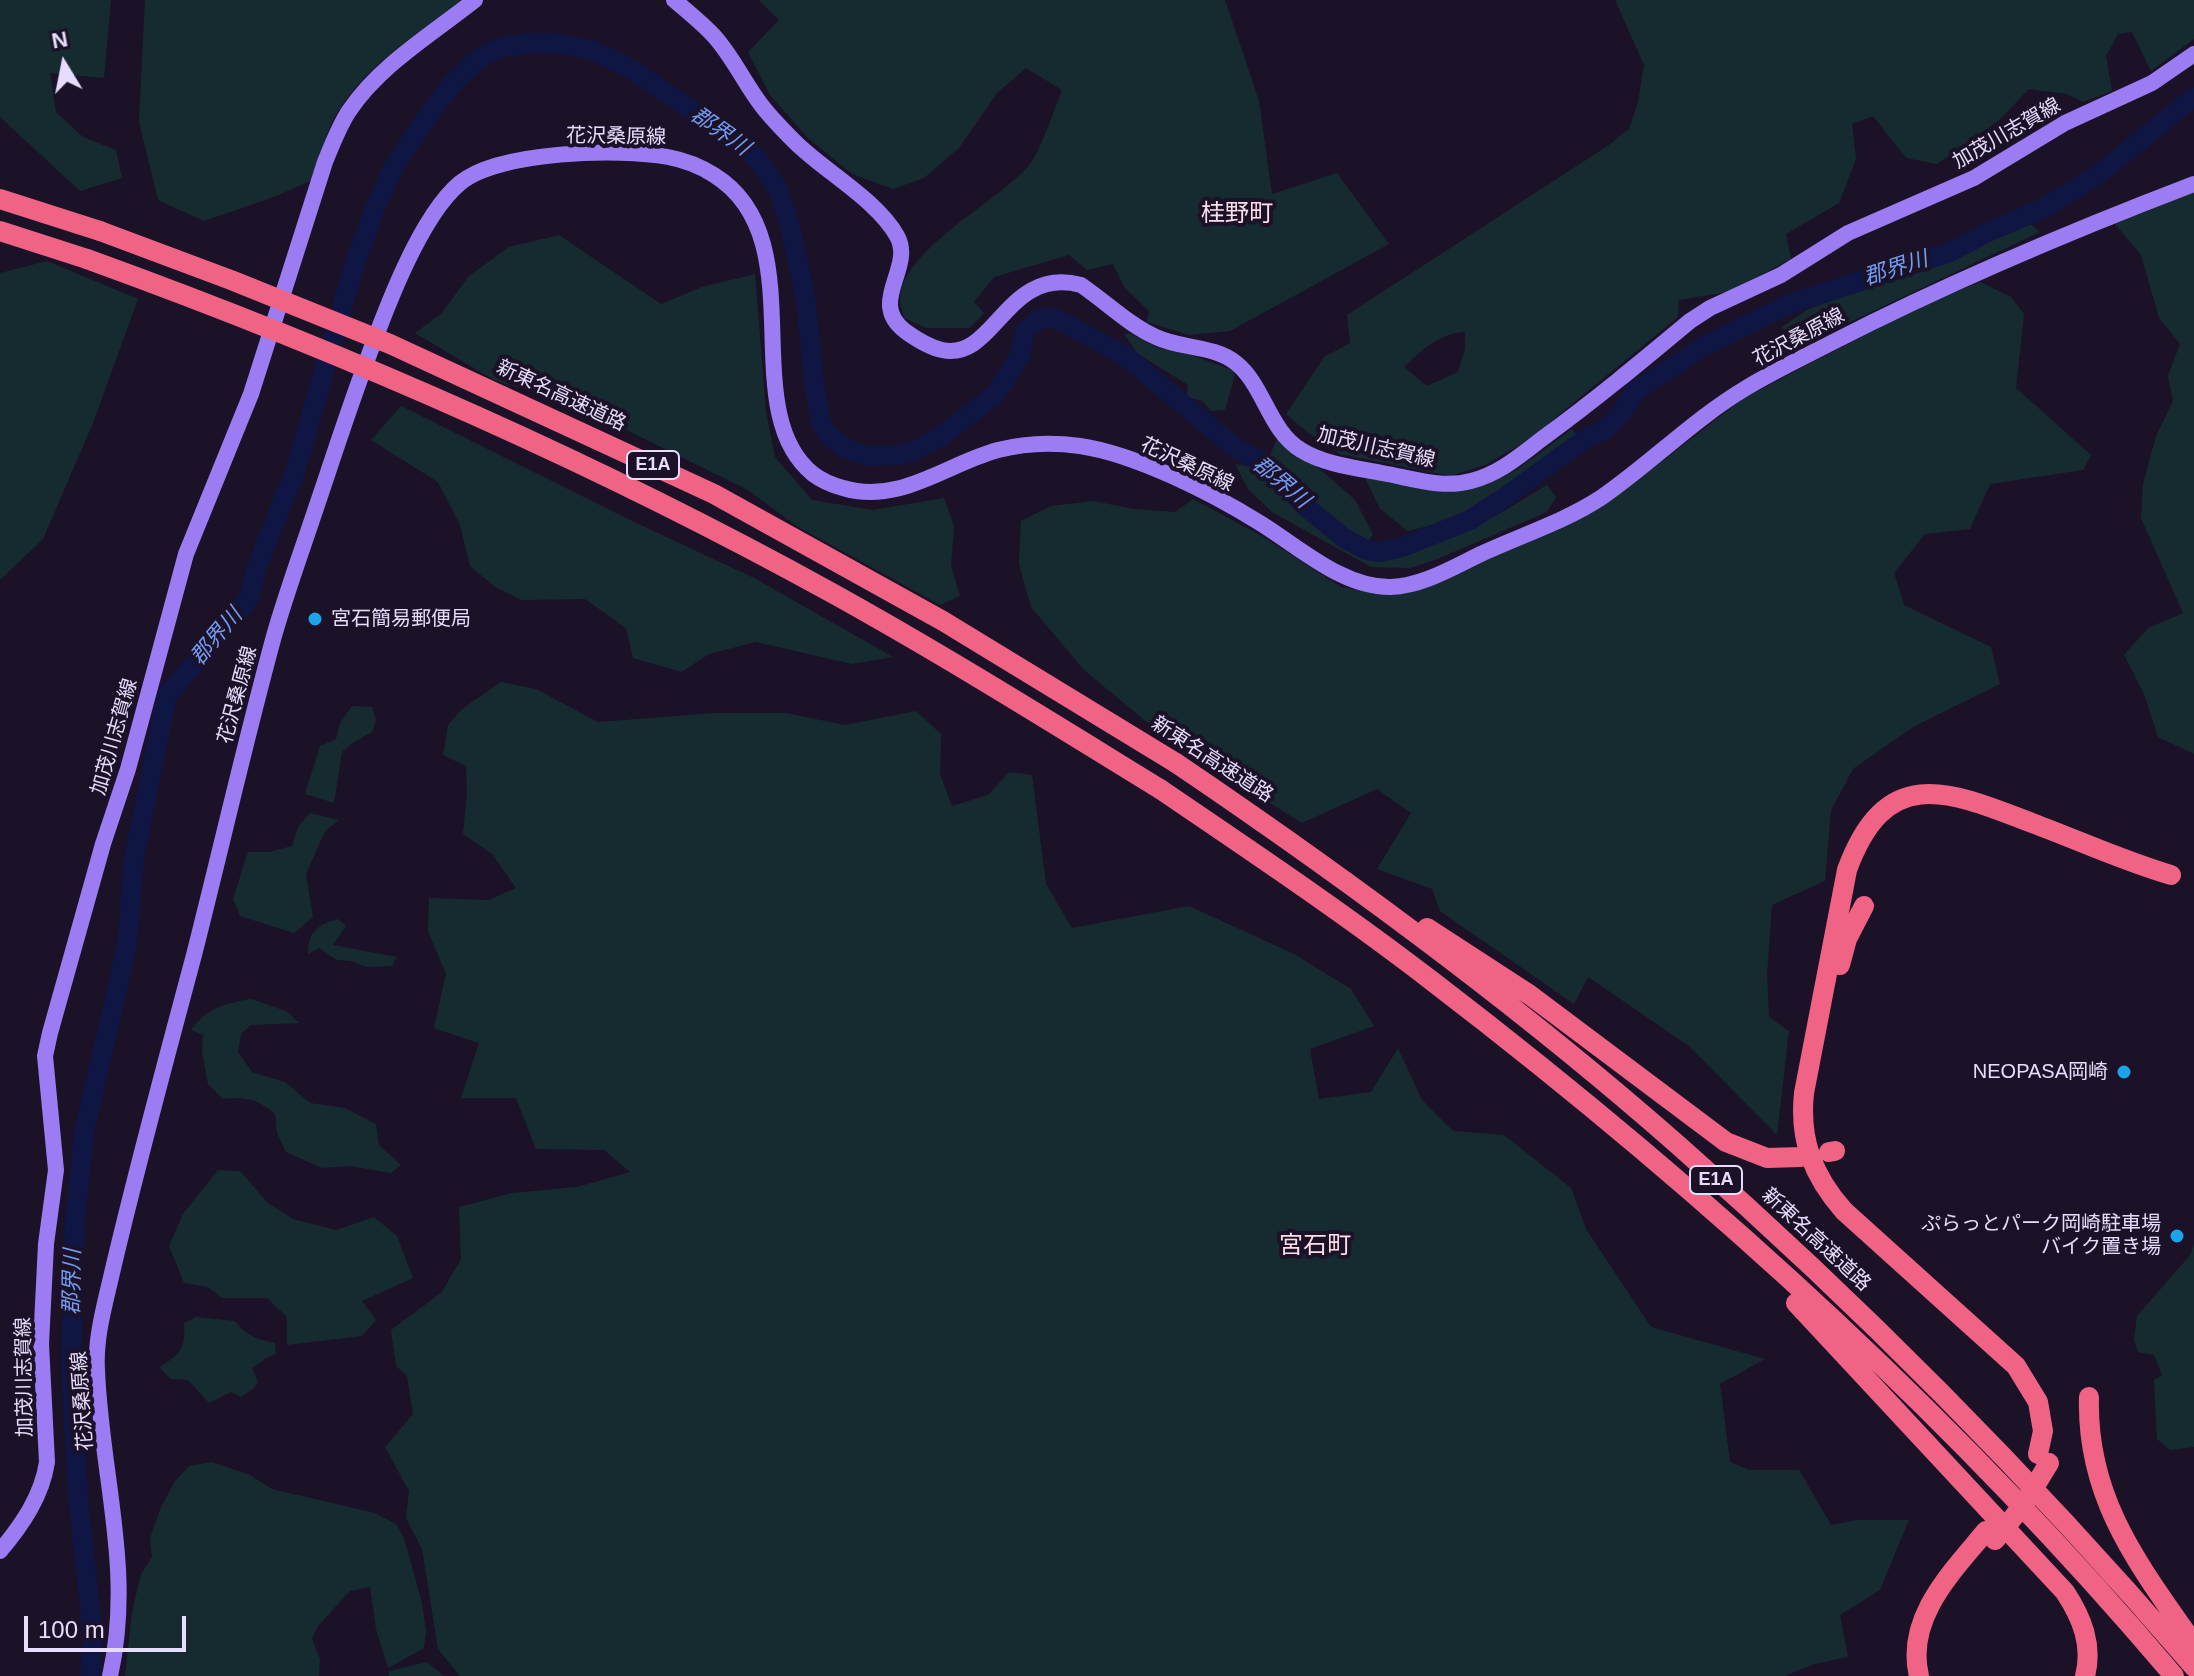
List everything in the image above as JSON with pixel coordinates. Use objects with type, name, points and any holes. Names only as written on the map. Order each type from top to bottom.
[{"type":"highway","name":"新東名高速道路","points":[[0,199],[100,231],[390,344],[714,494],[943,621],[1176,763],[1279,833],[1550,1037],[1688,1155],[1801,1258],[1963,1416],[2051,1507],[2194,1667]]},
{"type":"highway","name":"E1A","points":[[0,231],[221,308],[518,433],[698,522],[947,659],[1160,789],[1430,979],[1738,1231],[1957,1440],[2040,1526],[2174,1676]]},
{"type":"highway","points":[[2044,1458],[2038,1402],[2027,1380],[1992,1343],[1844,1211],[1825,1188],[1808,1154],[1803,1129],[1804,1093],[1847,870],[1856,845],[1871,821],[1883,810],[1911,796],[1939,793],[1982,804],[2171,875]]},
{"type":"highway","points":[[1279,833],[1530,995],[1726,1142],[1767,1158],[1801,1157]]},
{"type":"highway","points":[[1864,906],[1841,956],[1818,1074],[1815,1117],[1821,1151],[1830,1173],[1854,1203],[2003,1337],[2034,1369],[2050,1398],[2055,1418],[2054,1446],[2044,1458],[2024,1504],[1931,1602],[1919,1629],[1916,1649],[1919,1676]]},
{"type":"highway","points":[[1738,1231],[1770,1276],[2065,1592],[2076,1608],[2087,1639],[2089,1655],[2085,1676]]},
{"type":"highway","points":[[2089,1397],[2089,1437],[2102,1492],[2121,1534],[2194,1644]]},
{"type":"highway","points":[[1932,1676],[1930,1643],[1935,1622],[1991,1536]]},
{"type":"main road","name":"加茂川志賀線","points":[[0,1551],[34,1505],[45,1478],[47,1462],[41,1344],[46,1244],[56,1170],[45,1056],[64,979],[128,769],[186,554],[251,394],[325,162],[349,110],[385,71],[475,0]]},
{"type":"main road","name":"加茂川志賀線","points":[[674,0],[714,36],[762,106],[796,143],[868,203],[897,235],[901,255],[891,293],[890,312],[895,323],[920,342],[943,350],[960,348],[979,339],[1035,286],[1081,285],[1153,336],[1224,355],[1237,364],[1297,448],[1313,456],[1368,470],[1432,483],[1453,484],[1490,475],[1509,464],[1710,308],[1781,275],[1860,227],[1974,178],[2065,123],[2152,83],[2194,54]]},
{"type":"main road","name":"花沢桑原線","points":[[110,1676],[118,1634],[120,1565],[96,1367],[101,1321],[114,1265],[235,783],[292,577],[379,328],[429,219],[461,182],[476,173],[511,161],[542,156],[637,153],[690,163],[710,172],[735,191],[760,231],[766,261],[780,415],[788,439],[812,474],[831,485],[857,492],[900,490],[989,452],[1046,443],[1086,447],[1116,455],[1171,477],[1254,519],[1346,576],[1386,588],[1430,577],[1578,511],[1604,496],[1741,391],[1885,316],[2047,243],[2194,184]]},
{"type":"green space","points":[[0,0],[111,0],[104,78],[50,73],[56,112],[83,137],[116,150],[122,178],[80,191],[0,117]]},
{"type":"green space","points":[[145,0],[465,0],[392,53],[359,84],[333,120],[315,179],[204,221],[158,200],[139,122]]},
{"type":"green space","points":[[759,0],[1225,0],[1259,101],[1272,194],[1337,173],[1389,244],[1230,331],[1189,335],[1147,322],[1149,311],[1124,287],[1113,264],[1087,270],[1069,255],[994,277],[974,302],[984,313],[970,328],[926,328],[904,318],[900,300],[905,281],[933,245],[1016,179],[1030,164],[1062,90],[1026,68],[997,93],[959,148],[924,178],[893,189],[852,174],[807,137],[770,95],[748,52],[779,20]]},
{"type":"green space","points":[[1615,0],[2194,0],[2194,39],[2151,71],[2132,32],[2118,34],[2106,56],[2112,91],[2083,102],[2067,94],[2029,89],[1998,121],[1937,164],[1906,158],[1873,116],[1852,124],[1856,159],[1839,203],[1786,234],[1791,259],[1728,292],[1679,300],[1678,317],[1527,441],[1485,465],[1450,476],[1340,454],[1286,414],[1324,357],[1350,343],[1347,315],[1629,129],[1638,102],[1644,65]],"holes":[[[1465,332],[1465,349],[1458,372],[1427,386],[1404,367],[1439,339],[1456,333]]]},
{"type":"green space","points":[[2194,192],[2194,754],[2158,737],[2144,694],[2124,655],[2148,628],[2183,613],[2141,518],[2143,484],[2156,436],[2173,401],[2168,376],[2180,344],[2159,318],[2141,255],[2114,223]]},
{"type":"green space","points":[[2029,223],[2040,232],[1814,339],[1792,347],[1782,327],[1807,310]]},
{"type":"green space","points":[[559,235],[661,304],[702,287],[755,274],[766,411],[775,457],[812,500],[873,510],[944,498],[954,526],[951,566],[960,596],[940,605],[795,525],[748,490],[582,408],[494,380],[415,333],[441,314],[469,276],[509,247]]},
{"type":"green space","points":[[47,261],[138,299],[93,423],[43,539],[0,580],[0,273]]},
{"type":"green space","points":[[1980,282],[2011,297],[2024,314],[2016,388],[2091,455],[2083,470],[1990,484],[1970,529],[1925,534],[1894,573],[1904,605],[1991,647],[2000,684],[1913,727],[1853,769],[1831,810],[1825,881],[1772,905],[1767,975],[1769,1017],[1789,1031],[1777,1135],[1689,1046],[1588,977],[1574,1004],[1440,911],[1432,889],[1377,869],[1411,813],[1377,789],[1302,823],[1166,738],[1084,670],[1031,607],[1019,564],[1021,521],[1051,506],[1094,501],[1133,509],[1175,512],[1193,499],[1262,536],[1341,587],[1383,594],[1639,479],[1744,398],[1926,303]]},
{"type":"green space","points":[[1129,333],[1156,347],[1183,352],[1232,370],[1235,375],[1225,410],[1211,411],[1202,401],[1187,397],[1188,385],[1137,353],[1125,335]]},
{"type":"green space","points":[[401,406],[754,578],[893,657],[852,664],[756,642],[709,654],[682,672],[633,658],[626,628],[585,599],[522,600],[495,587],[470,566],[460,525],[438,482],[371,440]]},
{"type":"green space","points":[[1572,429],[1576,434],[1559,453],[1461,518],[1408,531],[1380,509],[1364,476],[1435,489],[1473,488],[1504,477]]},
{"type":"green space","points":[[1277,439],[1293,455],[1313,463],[1355,500],[1373,534],[1369,541],[1320,513],[1302,487],[1270,455]]},
{"type":"green space","points":[[1235,464],[1256,468],[1324,532],[1373,557],[1391,555],[1499,514],[1547,485],[1556,497],[1547,512],[1435,560],[1410,568],[1371,567],[1272,512],[1248,489]]},
{"type":"green space","points":[[501,682],[536,689],[598,722],[716,713],[786,713],[845,725],[916,711],[941,734],[940,774],[952,806],[988,795],[1009,772],[1032,775],[1046,884],[1072,928],[1189,906],[1294,954],[1351,989],[1374,1026],[1310,1049],[1319,1099],[1371,1092],[1398,1048],[1422,1100],[1453,1131],[1504,1135],[1571,1188],[1586,1229],[1651,1327],[1765,1359],[1720,1384],[1730,1462],[1749,1470],[1799,1470],[1831,1525],[1857,1520],[1909,1520],[1880,1590],[1840,1615],[1848,1657],[1814,1664],[1785,1676],[460,1676],[438,1649],[422,1549],[406,1518],[409,1491],[385,1447],[413,1414],[407,1376],[396,1366],[391,1330],[442,1292],[461,1259],[459,1207],[512,1193],[577,1187],[630,1172],[604,1150],[536,1149],[516,1098],[461,1098],[479,1043],[434,1028],[446,974],[428,931],[429,898],[489,900],[516,888],[492,854],[463,834],[466,766],[443,755],[448,725],[462,709]]},
{"type":"green space","points":[[352,706],[372,707],[376,720],[372,732],[342,752],[334,803],[305,794],[320,746],[336,739],[340,723]]},
{"type":"green space","points":[[310,813],[339,820],[325,831],[306,874],[313,917],[294,933],[240,916],[233,899],[248,852],[269,852],[292,846],[298,827]]},
{"type":"green space","points":[[338,919],[346,926],[333,945],[397,957],[392,966],[366,967],[337,960],[319,948],[308,954],[315,930]]},
{"type":"green space","points":[[251,999],[286,1011],[299,1023],[251,1025],[241,1034],[238,1052],[252,1072],[285,1082],[310,1103],[345,1108],[376,1124],[379,1145],[401,1165],[391,1173],[350,1166],[322,1168],[286,1152],[277,1133],[275,1114],[269,1109],[251,1100],[223,1099],[208,1084],[202,1052],[203,1035],[191,1030],[204,1016],[218,1008]]},
{"type":"green space","points":[[218,1170],[240,1171],[268,1203],[293,1219],[336,1230],[374,1217],[397,1236],[413,1278],[362,1301],[376,1320],[362,1336],[287,1345],[287,1317],[267,1298],[222,1298],[208,1287],[184,1283],[169,1246],[183,1214]]},
{"type":"green space","points":[[2194,1243],[2194,1447],[2170,1450],[2157,1439],[2154,1380],[2162,1375],[2154,1355],[2138,1352],[2134,1340],[2137,1316],[2191,1254]]},
{"type":"green space","points":[[196,1317],[235,1321],[252,1336],[275,1343],[276,1354],[252,1368],[258,1382],[241,1397],[231,1392],[209,1403],[188,1380],[171,1379],[159,1367],[180,1350],[184,1323]]},
{"type":"green space","points":[[212,1462],[250,1475],[272,1489],[375,1513],[396,1524],[404,1538],[422,1603],[426,1631],[424,1648],[388,1668],[376,1629],[370,1587],[350,1591],[318,1626],[312,1639],[320,1659],[319,1676],[125,1676],[132,1612],[141,1574],[152,1557],[150,1538],[161,1507],[175,1481],[189,1466]]},
{"type":"green space","points":[[427,1662],[444,1676],[389,1676],[389,1671]]},
{"type":"waterway","name":"郡界川","points":[[90,1676],[93,1637],[78,1497],[71,1369],[75,1222],[84,1133],[127,946],[134,858],[167,696],[249,599],[257,566],[297,466],[355,263],[376,205],[395,165],[421,126],[451,85],[478,59],[502,47],[532,43],[553,43],[592,50],[631,69],[739,142],[757,158],[778,189],[790,226],[806,301],[821,423],[829,436],[846,449],[869,456],[896,455],[912,452],[940,437],[995,395],[1020,356],[1025,331],[1041,318],[1055,318],[1124,355],[1238,450],[1263,462],[1306,507],[1344,538],[1366,550],[1380,552],[1402,547],[1470,520],[1588,437],[1605,430],[1623,411],[1634,392],[1704,346],[1787,305],[1950,252],[2042,209],[2095,177],[2194,97]]},
{"type":"place","name":"宮石簡易郵便局","points":[[315,619]]},
{"type":"place","name":"NEOPASA岡崎","points":[[2124,1072]]},
{"type":"place","name":"ぷらっとパーク岡崎駐車場 バイク置き場","points":[[2177,1236]]},
{"type":"district","name":"桂野町","points":[[1237,214]]},
{"type":"district","name":"宮石町","points":[[1315,1246]]}]
